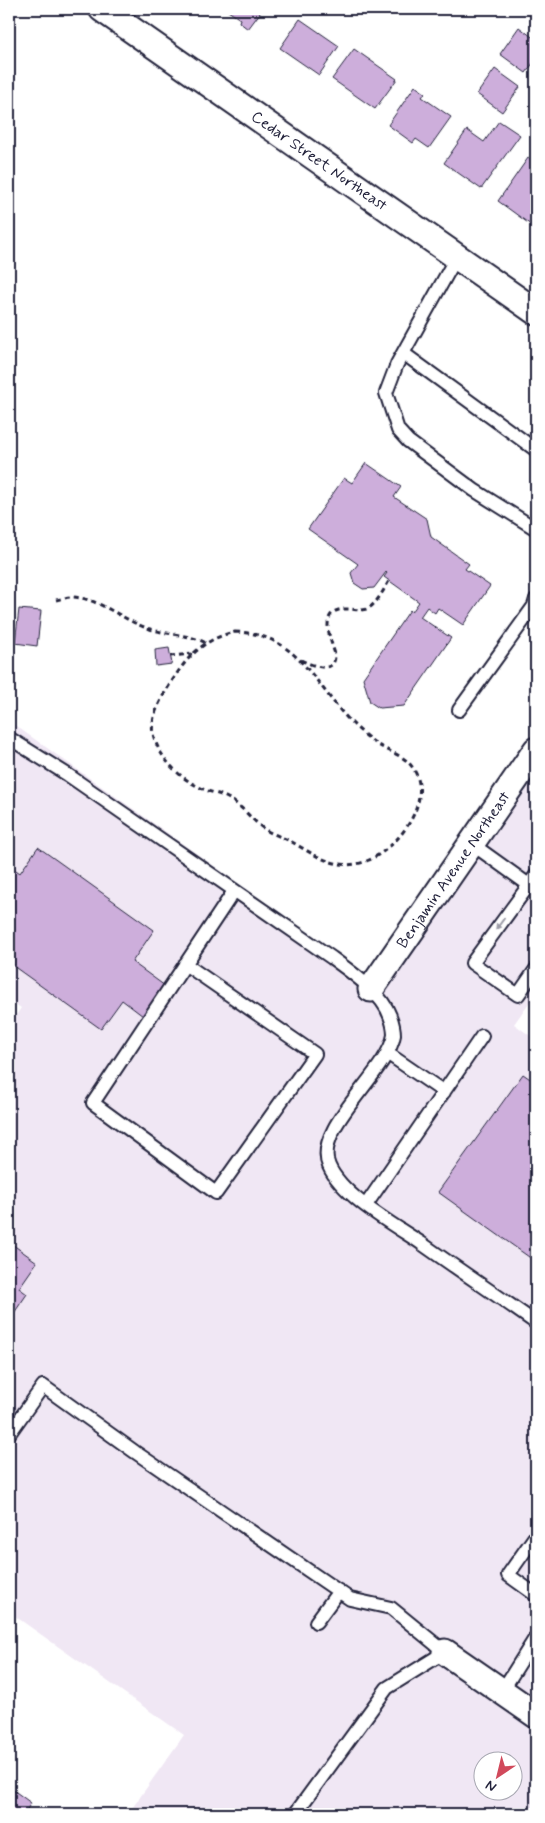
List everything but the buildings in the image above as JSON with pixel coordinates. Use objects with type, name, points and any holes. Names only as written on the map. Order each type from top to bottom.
[{"type":"street","name":"Cedar Street Northeast","points":[[102,9],[536,312]]},
{"type":"street","name":"Benjamin Avenue Northeast","points":[[371,989],[536,750]]},
{"type":"street","points":[[445,1652],[536,1715]]},
{"type":"lane","points":[[457,256],[403,352],[386,393],[398,430],[408,441],[474,490],[536,529]]},
{"type":"lane","points":[[403,352],[536,450]]},
{"type":"lane","points":[[459,710],[534,606],[536,600]]},
{"type":"lane","points":[[9,738],[68,775],[332,958],[371,989],[390,1015],[394,1034],[387,1053],[333,1130],[327,1146],[328,1164],[337,1181],[366,1205],[536,1323]]},
{"type":"lane","points":[[472,844],[532,880],[472,963],[518,995],[536,970]]},
{"type":"lane","points":[[186,964],[315,1054],[216,1192],[93,1103],[234,891]]},
{"type":"lane","points":[[366,1205],[482,1036]]},
{"type":"lane","points":[[387,1053],[444,1092]]},
{"type":"lane","points":[[9,1434],[43,1386],[134,1452],[350,1599],[391,1608],[445,1652],[387,1688],[295,1814]]},
{"type":"lane","points":[[536,1535],[508,1575],[536,1595]]},
{"type":"lane","points":[[316,1622],[339,1591]]},
{"type":"lane","points":[[502,1691],[536,1638]]},
{"type":"path","points":[[298,658],[321,668],[329,666],[335,659],[327,627],[329,618],[335,612],[345,609],[366,609],[379,597],[390,581]]},
{"type":"path","points":[[56,600],[71,597],[88,600],[138,625],[164,633],[198,638],[206,642]]},
{"type":"path","points":[[235,632],[258,634],[281,645],[298,658],[351,722],[378,745],[402,757],[414,770],[417,778],[419,787],[418,806],[409,824],[383,851],[364,862],[344,865],[335,864],[314,856],[292,842],[270,833],[230,800],[204,789],[184,777],[163,756],[156,743],[153,731],[158,707],[178,672],[206,642],[235,632]]},
{"type":"path","points":[[170,656],[193,654]]},
{"type":"shaded area","points":[[9,721],[373,979],[536,750],[536,993],[514,1024],[536,1040],[536,1814],[128,1814],[184,1735],[9,1612],[9,1025],[21,1008],[9,1000]]}]
